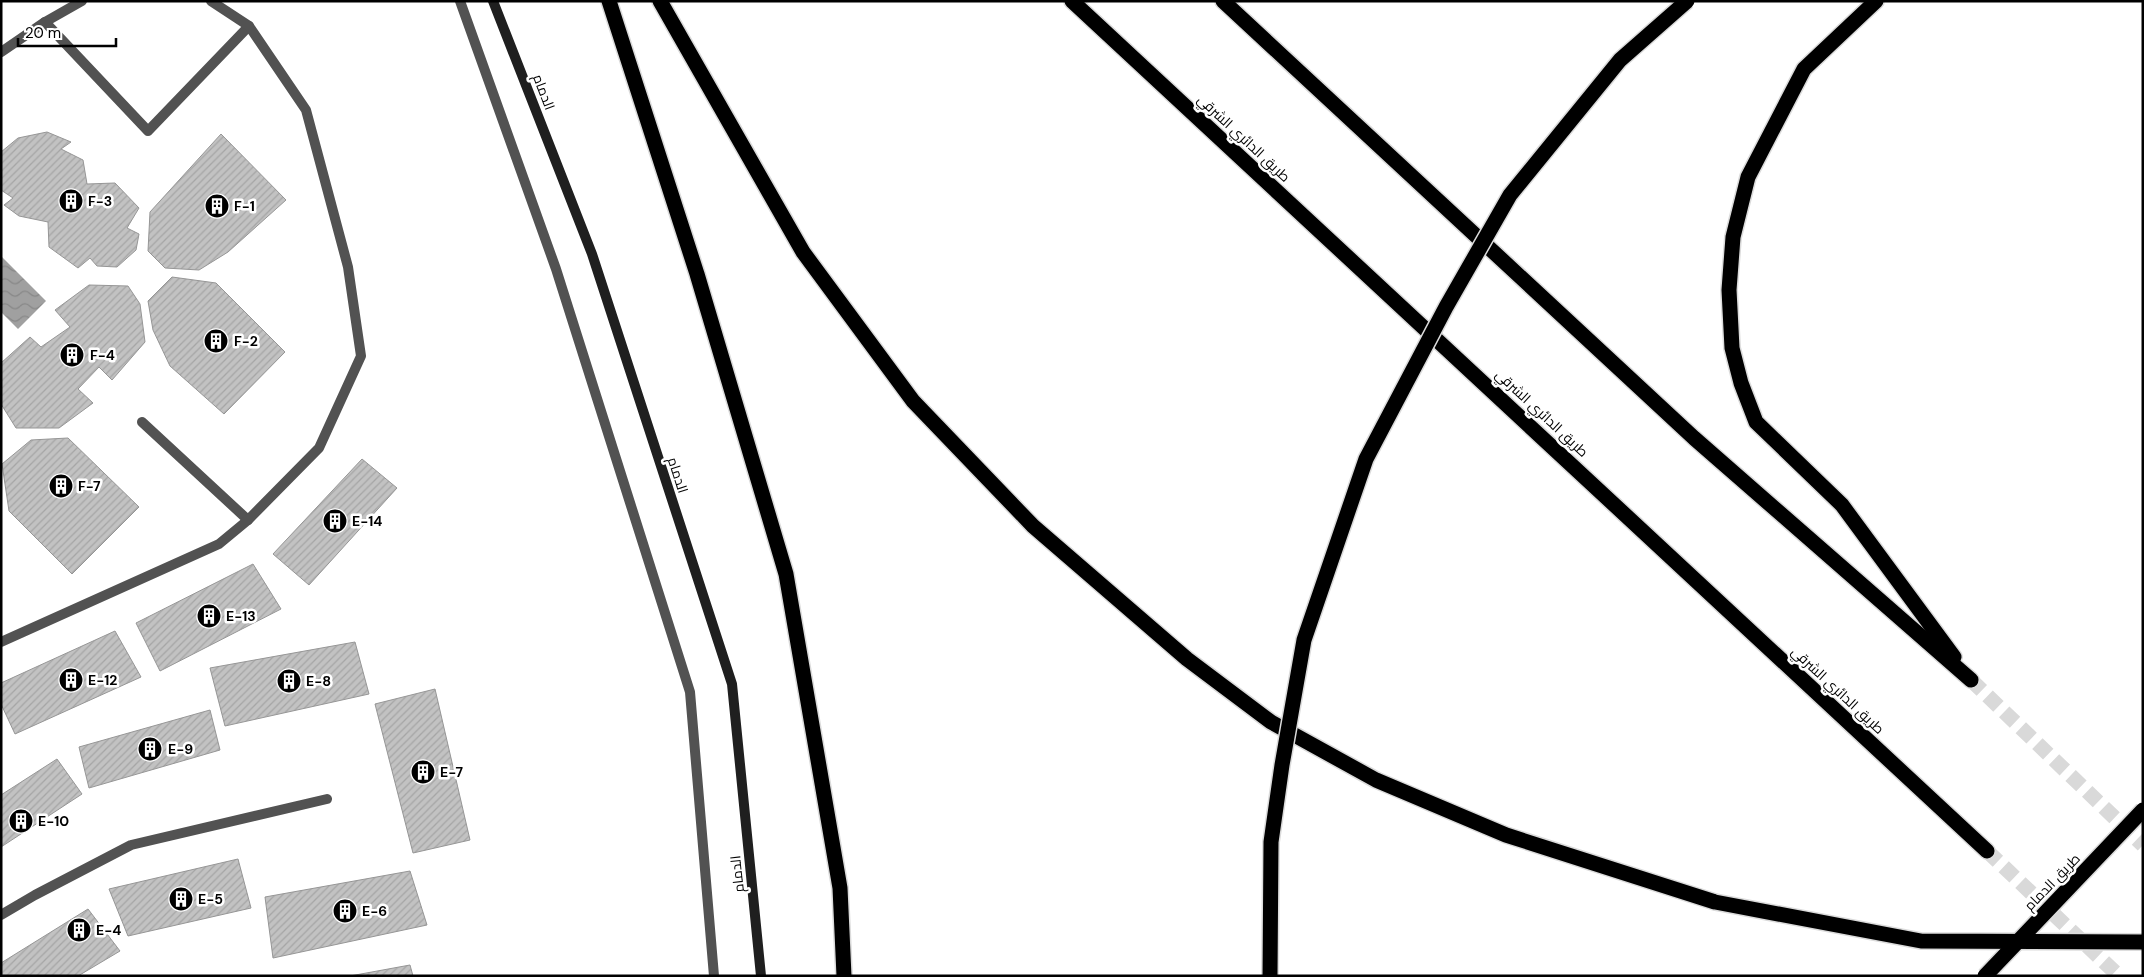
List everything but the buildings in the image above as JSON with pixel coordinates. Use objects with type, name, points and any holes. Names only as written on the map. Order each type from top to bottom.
[{"type":"highway","points":[[609,1],[697,274],[786,574],[840,888],[844,976]]},
{"type":"highway","points":[[660,1],[803,252],[913,401],[1033,526],[1187,659],[1271,722],[1376,780],[1506,835],[1715,902],[1921,941],[2143,942]]},
{"type":"highway","name":"طريق الدائري الشرقي","points":[[1072,1],[1987,851]]},
{"type":"highway","points":[[1223,1],[1694,438],[1971,680],[1842,505],[1756,422],[1741,383],[1732,348],[1729,290],[1733,237],[1748,177],[1804,69],[1876,1]]},
{"type":"highway","points":[[1270,976],[1271,842],[1304,640],[1366,459],[1446,307],[1510,195],[1620,60],[1687,1]]},
{"type":"highway","name":"طريق الدمام","points":[[1985,976],[2143,810]]},
{"type":"street","points":[[1,52],[45,22],[82,1]]},
{"type":"street","points":[[1,642],[219,544],[248,520],[319,448],[361,356],[348,267],[306,110],[249,26],[211,1]]},
{"type":"street","points":[[460,1],[556,269],[690,692],[714,976]]},
{"type":"street","name":"الدمام","points":[[494,1],[592,254],[732,684],[761,976]]},
{"type":"street","points":[[45,22],[148,131],[249,26]]},
{"type":"street","points":[[142,422],[248,520]]},
{"type":"street","points":[[1,916],[34,896],[131,845],[327,799]]},
{"type":"water","points":[[1,256],[46,301],[18,329],[1,312]]},
{"type":"tunnel","points":[[1971,680],[2143,845]]},
{"type":"tunnel","points":[[1987,851],[2119,976]]},
{"type":"place","name":"F-3","points":[[71,201]]},
{"type":"place","name":"F-1","points":[[217,206]]},
{"type":"place","name":"F-2","points":[[216,341]]},
{"type":"place","name":"F-4","points":[[72,355]]},
{"type":"place","name":"F-7","points":[[61,486]]},
{"type":"place","name":"E-14","points":[[335,521]]},
{"type":"place","name":"E-13","points":[[209,616]]},
{"type":"place","name":"E-12","points":[[71,680]]},
{"type":"place","name":"E-8","points":[[289,681]]},
{"type":"place","name":"E-9","points":[[150,749]]},
{"type":"place","name":"E-7","points":[[423,772]]},
{"type":"place","name":"E-10","points":[[21,821]]},
{"type":"place","name":"E-5","points":[[181,899]]},
{"type":"place","name":"E-6","points":[[345,911]]},
{"type":"place","name":"E-4","points":[[79,930]]}]
